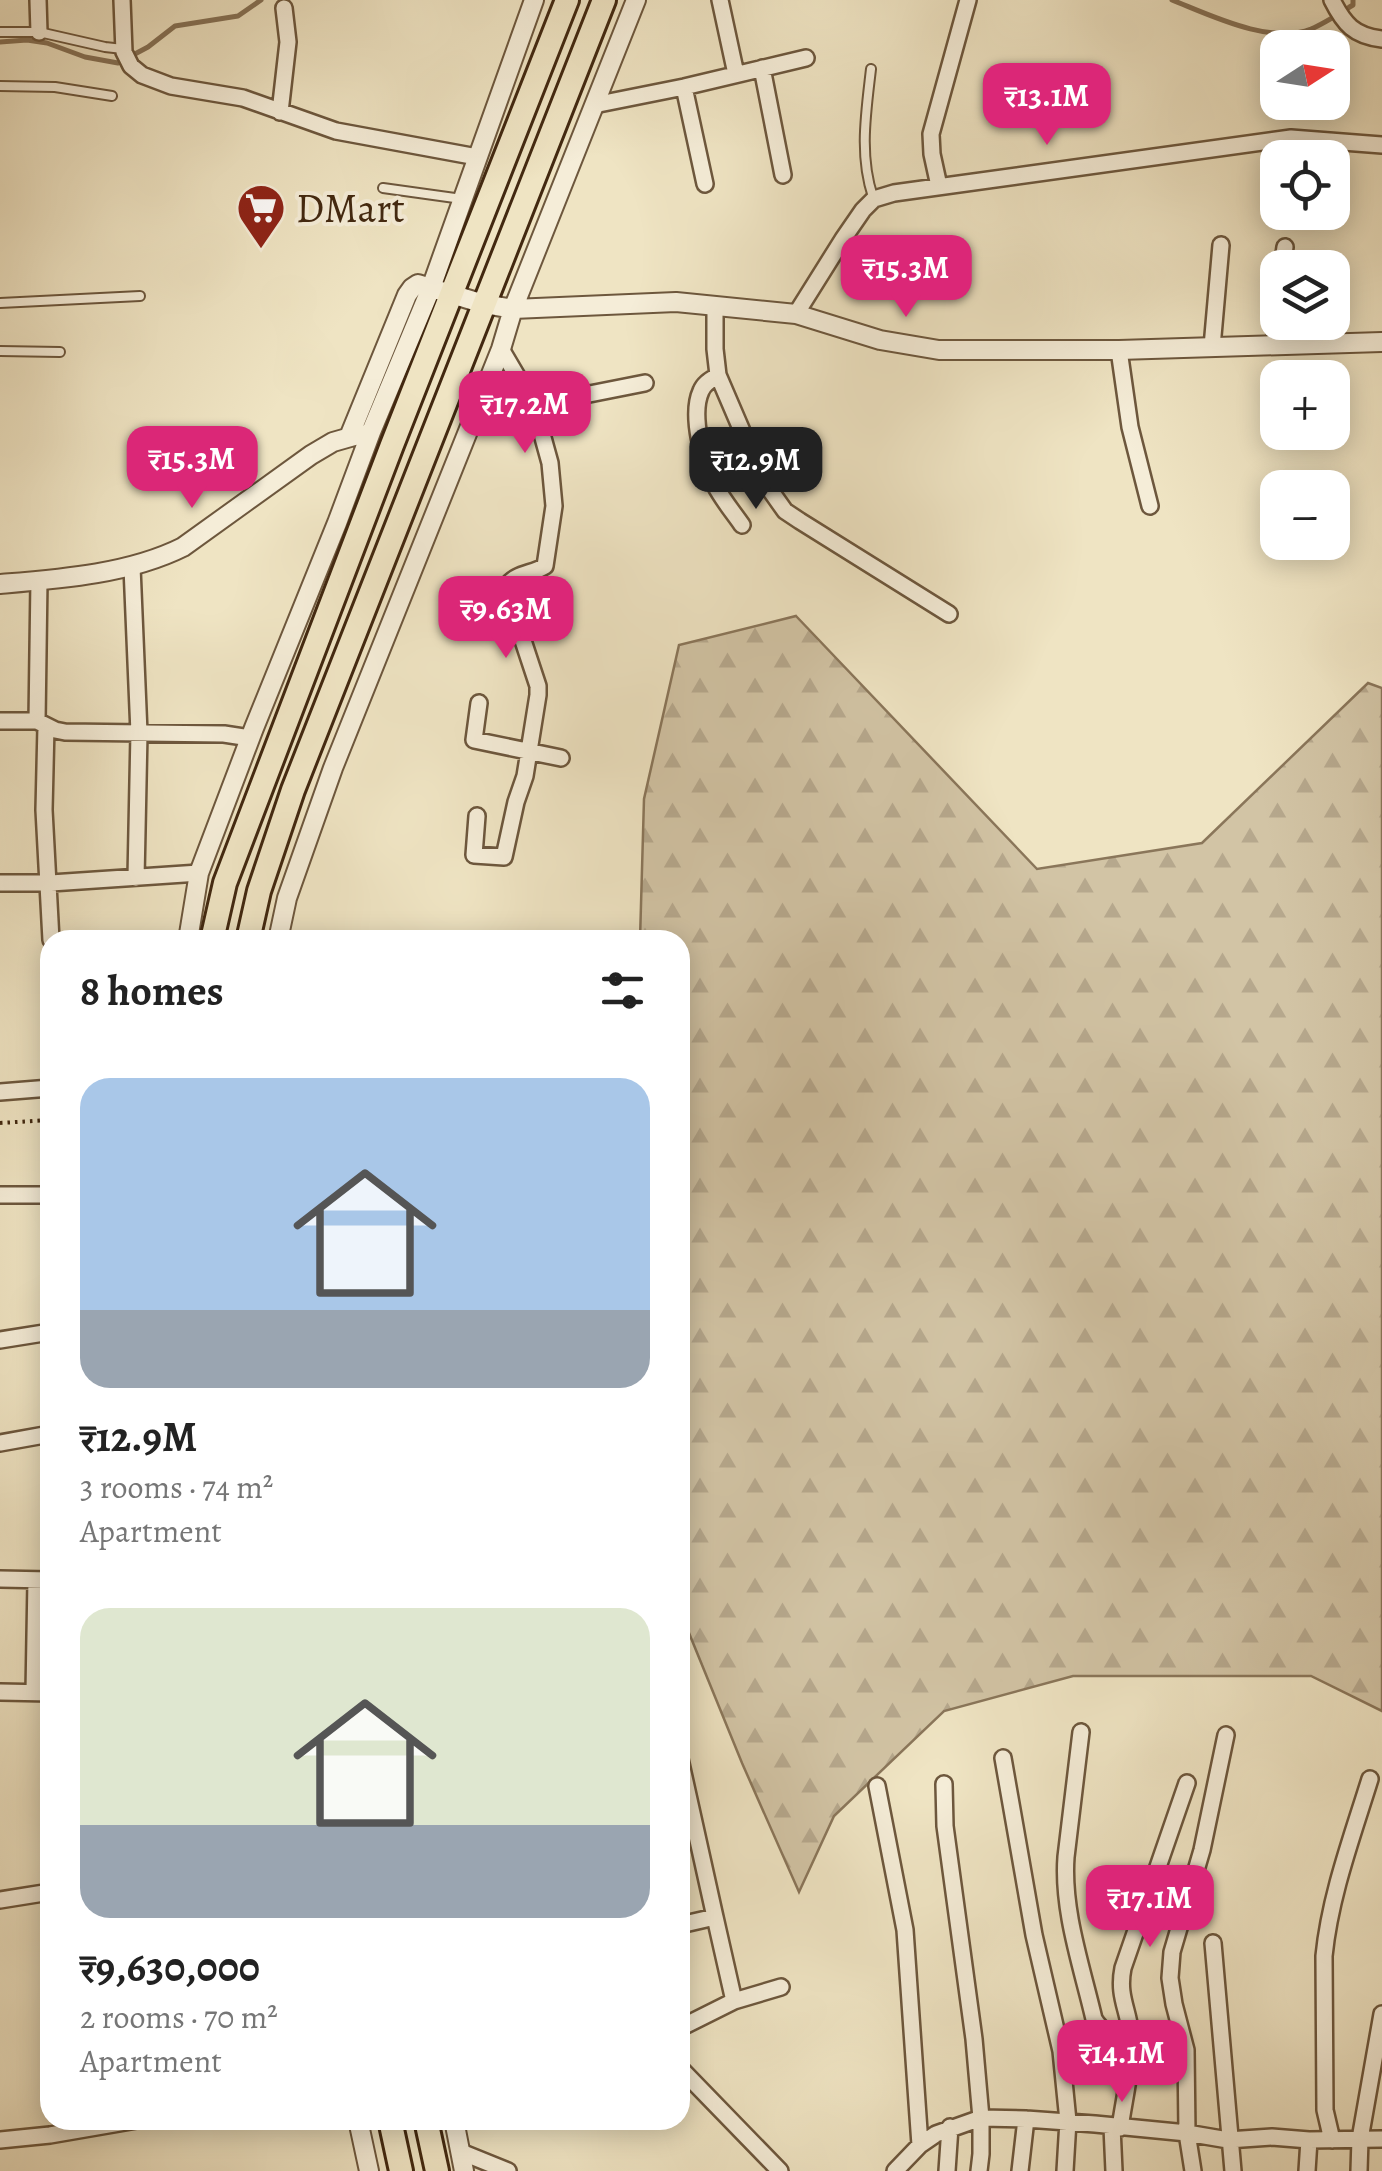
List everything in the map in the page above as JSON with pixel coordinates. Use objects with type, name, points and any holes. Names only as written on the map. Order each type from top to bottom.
[{"type":"main road","points":[[214,930],[225,883],[370,500],[441,291],[567,0]]},
{"type":"main road","points":[[250,930],[259,891],[293,790],[604,0]]},
{"type":"main road","points":[[392,2130],[400,2171]]},
{"type":"main road","points":[[428,2130],[437,2171]]},
{"type":"street","points":[[38,0],[39,32]]},
{"type":"street","points":[[122,0],[126,56],[142,74],[171,86],[243,98],[336,131],[477,157]]},
{"type":"street","points":[[190,930],[199,873],[250,738],[371,432],[441,291],[462,200],[534,0]]},
{"type":"street","points":[[280,930],[287,898],[347,731],[636,0]]},
{"type":"street","points":[[720,0],[736,74]]},
{"type":"street","points":[[939,186],[931,134],[968,0]]},
{"type":"street","points":[[1332,0],[1353,32],[1382,39]]},
{"type":"street","points":[[280,112],[288,42],[284,8]]},
{"type":"street","points":[[594,104],[806,58]]},
{"type":"street","points":[[762,68],[783,175]]},
{"type":"street","points":[[684,87],[706,184]]},
{"type":"street","points":[[796,314],[842,239],[874,199],[894,193],[1290,138],[1382,144]]},
{"type":"street","points":[[1212,347],[1221,245]]},
{"type":"street","points":[[349,438],[407,295],[418,284],[514,310],[676,302],[796,314],[880,340],[939,350],[1119,350],[1382,342]]},
{"type":"street","points":[[716,306],[718,375],[762,480],[784,511],[949,614]]},
{"type":"street","points":[[1274,346],[1275,340]]},
{"type":"street","points":[[477,816],[474,855],[504,858],[526,776],[538,686],[507,586],[516,577],[545,566],[554,495],[534,404],[501,349]]},
{"type":"street","points":[[1119,350],[1130,426],[1150,506]]},
{"type":"street","points":[[718,375],[700,391],[697,406],[703,456],[716,486],[742,525]]},
{"type":"street","points":[[534,404],[645,383]]},
{"type":"street","points":[[0,584],[132,567],[162,558],[332,442],[371,432]]},
{"type":"street","points":[[132,567],[139,733],[136,878]]},
{"type":"street","points":[[39,580],[50,930]]},
{"type":"street","points":[[479,703],[474,740],[561,758]]},
{"type":"street","points":[[0,721],[42,723],[64,732],[224,734],[250,738]]},
{"type":"street","points":[[0,883],[199,873]]},
{"type":"street","points":[[259,891],[287,898]]},
{"type":"street","points":[[0,1092],[40,1089]]},
{"type":"street","points":[[0,1195],[40,1195]]},
{"type":"street","points":[[0,1340],[40,1334]]},
{"type":"street","points":[[0,1442],[40,1436]]},
{"type":"street","points":[[0,1579],[40,1580]]},
{"type":"street","points":[[0,1692],[40,1693]]},
{"type":"street","points":[[1081,1732],[1064,1877],[1067,1900],[1094,2019],[1109,2034],[1131,2033]]},
{"type":"street","points":[[1192,2171],[1187,2133],[1186,2050],[1172,1991],[1172,1952],[1202,1850],[1226,1735]]},
{"type":"street","points":[[1002,1758],[1034,1935],[1061,2051],[1068,2122],[1065,2171]]},
{"type":"street","points":[[1332,2140],[1325,2110],[1326,1934],[1370,1779]]},
{"type":"street","points":[[1114,2171],[1116,2127],[1131,2048],[1131,2033],[1120,1995],[1123,1968],[1187,1783]]},
{"type":"street","points":[[944,1784],[981,2118],[979,2171]]},
{"type":"street","points":[[877,1786],[904,1930],[920,2146]]},
{"type":"street","points":[[690,1804],[734,2002]]},
{"type":"street","points":[[0,1900],[40,1894]]},
{"type":"street","points":[[690,1923],[715,1917]]},
{"type":"street","points":[[1213,1943],[1232,2171]]},
{"type":"street","points":[[690,2023],[734,2002],[781,1987]]},
{"type":"street","points":[[1359,2171],[1360,2139],[1382,2014]]},
{"type":"street","points":[[690,2078],[780,2171]]},
{"type":"street","points":[[896,2171],[920,2146],[950,2127],[981,2118],[1026,2118],[1228,2140],[1382,2140]]},
{"type":"street","points":[[1020,2171],[1026,2118]]},
{"type":"street","points":[[947,2171],[950,2127]]},
{"type":"street","points":[[0,2140],[79,2130]]},
{"type":"street","points":[[360,2130],[369,2171]]},
{"type":"street","points":[[456,2130],[463,2162],[508,2171]]},
{"type":"street","points":[[1307,2171],[1309,2140]]},
{"type":"lane","points":[[0,32],[39,32],[106,47],[126,56]]},
{"type":"lane","points":[[871,69],[864,130],[865,166],[874,199]]},
{"type":"lane","points":[[0,86],[56,86],[112,96]]},
{"type":"lane","points":[[383,188],[462,200]]},
{"type":"lane","points":[[0,303],[140,296]]},
{"type":"lane","points":[[0,351],[60,352]]},
{"type":"path","points":[[0,1124],[40,1121]]},
{"type":"green space","points":[[796,616],[1037,869],[1202,843],[1368,683],[1382,688],[1382,1711],[1311,1676],[1073,1676],[944,1711],[834,1816],[799,1892],[690,1635],[690,930],[640,930],[644,799],[679,645]]},
{"type":"waterway","points":[[0,42],[47,43],[85,57],[118,63],[175,26],[238,16],[261,0]]},
{"type":"waterway","points":[[1172,0],[1240,26],[1277,33],[1311,29],[1353,5],[1353,0]]},
{"type":"place","name":"DMart","points":[[261,250]]}]
